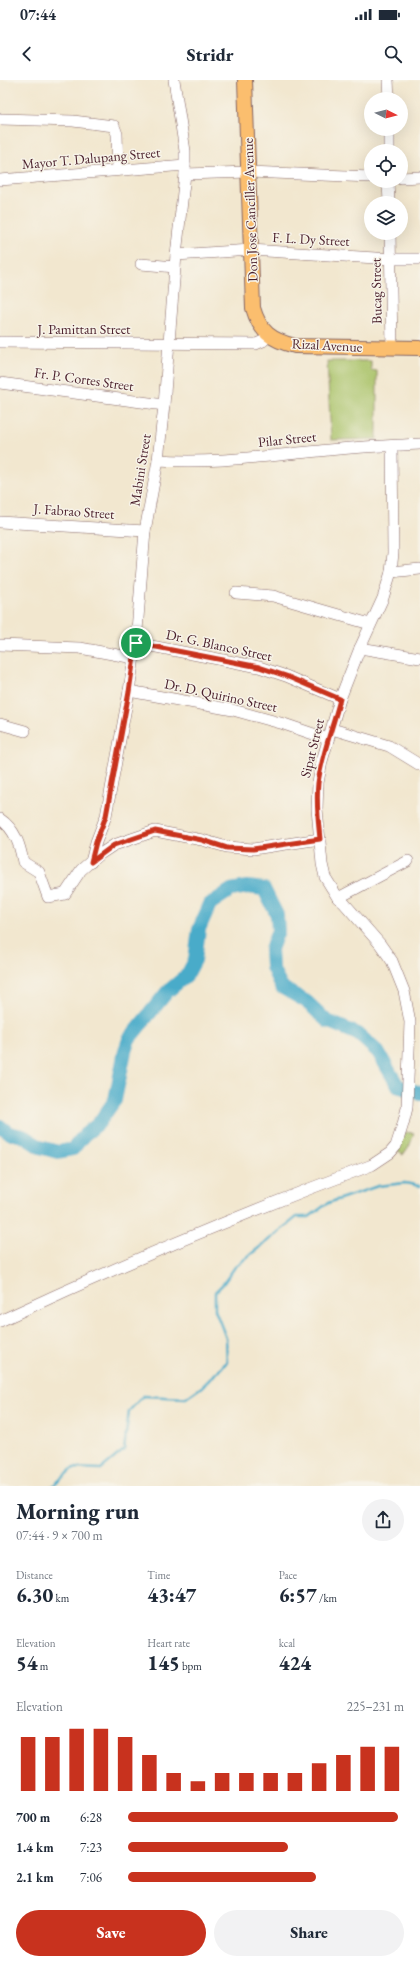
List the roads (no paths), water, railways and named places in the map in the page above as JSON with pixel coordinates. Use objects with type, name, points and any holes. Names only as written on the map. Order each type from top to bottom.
[{"type":"main road","name":"Don Jose Canciller Avenue","points":[[245,80],[253,308],[259,323],[269,335]]},
{"type":"main road","name":"Rizal Avenue","points":[[269,335],[280,342],[295,346],[420,348]]},
{"type":"street","name":"Mabini Street","points":[[91,862],[96,842],[106,816],[129,692],[136,643],[145,531],[158,460],[164,405],[176,255],[185,169],[184,144],[174,80]]},
{"type":"street","points":[[388,80],[389,92]]},
{"type":"street","points":[[0,119],[73,121],[114,126],[117,134],[118,170]]},
{"type":"street","name":"Mayor T. Dalupang Street","points":[[0,180],[118,170],[185,169],[364,177]]},
{"type":"street","points":[[408,178],[420,177]]},
{"type":"street","name":"Bucag Street","points":[[390,240],[392,348]]},
{"type":"street","name":"F. L. Dy Street","points":[[176,255],[251,250],[391,259],[420,259]]},
{"type":"street","points":[[141,264],[175,267]]},
{"type":"street","points":[[169,344],[256,344],[263,341],[269,335]]},
{"type":"street","name":"J. Pamittan Street","points":[[0,342],[169,344]]},
{"type":"street","name":"Fr. P. Cortes Street","points":[[0,383],[164,405]]},
{"type":"street","name":"Pilar Street","points":[[158,460],[176,461],[236,459],[341,448],[420,444]]},
{"type":"street","name":"Sipat Street","points":[[0,1321],[86,1281],[226,1222],[376,1163],[390,1153],[396,1146],[407,1108],[410,1022],[399,978],[392,961],[380,944],[338,898],[325,877],[320,853],[317,809],[318,783],[328,740],[340,699],[370,624],[383,598],[391,572],[393,553],[392,446]]},
{"type":"street","name":"J. Fabrao Street","points":[[0,522],[145,531]]},
{"type":"street","points":[[391,572],[420,569]]},
{"type":"street","points":[[236,593],[259,593],[273,596],[370,624]]},
{"type":"street","name":"Dr. G. Blanco Street","points":[[136,643],[259,667],[286,676],[340,699]]},
{"type":"street","points":[[0,645],[80,648],[134,658]]},
{"type":"street","points":[[360,648],[420,658]]},
{"type":"street","name":"Dr. D. Quirino Street","points":[[129,692],[240,712],[284,724],[328,740]]},
{"type":"street","points":[[0,724],[25,731]]},
{"type":"street","points":[[332,729],[389,746],[420,765]]},
{"type":"street","points":[[0,819],[6,823],[20,843],[23,862],[39,872],[48,897],[65,894],[81,870],[114,845],[155,831],[202,840],[227,848],[253,849],[320,839]]},
{"type":"street","points":[[338,898],[408,861]]},
{"type":"waterway","points":[[0,1126],[9,1133],[23,1136],[40,1147],[58,1152],[73,1149],[84,1135],[98,1124],[115,1100],[125,1051],[129,1039],[167,992],[187,975],[195,960],[199,929],[210,904],[231,890],[247,887],[264,889],[277,915],[278,931],[271,949],[272,967],[281,987],[307,1002],[327,1021],[358,1034],[378,1052],[398,1086],[420,1093]]},
{"type":"waterway","points":[[53,1486],[73,1468],[101,1469],[124,1450],[129,1411],[143,1396],[186,1398],[203,1386],[227,1362],[226,1338],[215,1310],[215,1292],[223,1284],[235,1267],[297,1217],[309,1217],[328,1203],[378,1186],[405,1183],[420,1186]]}]
